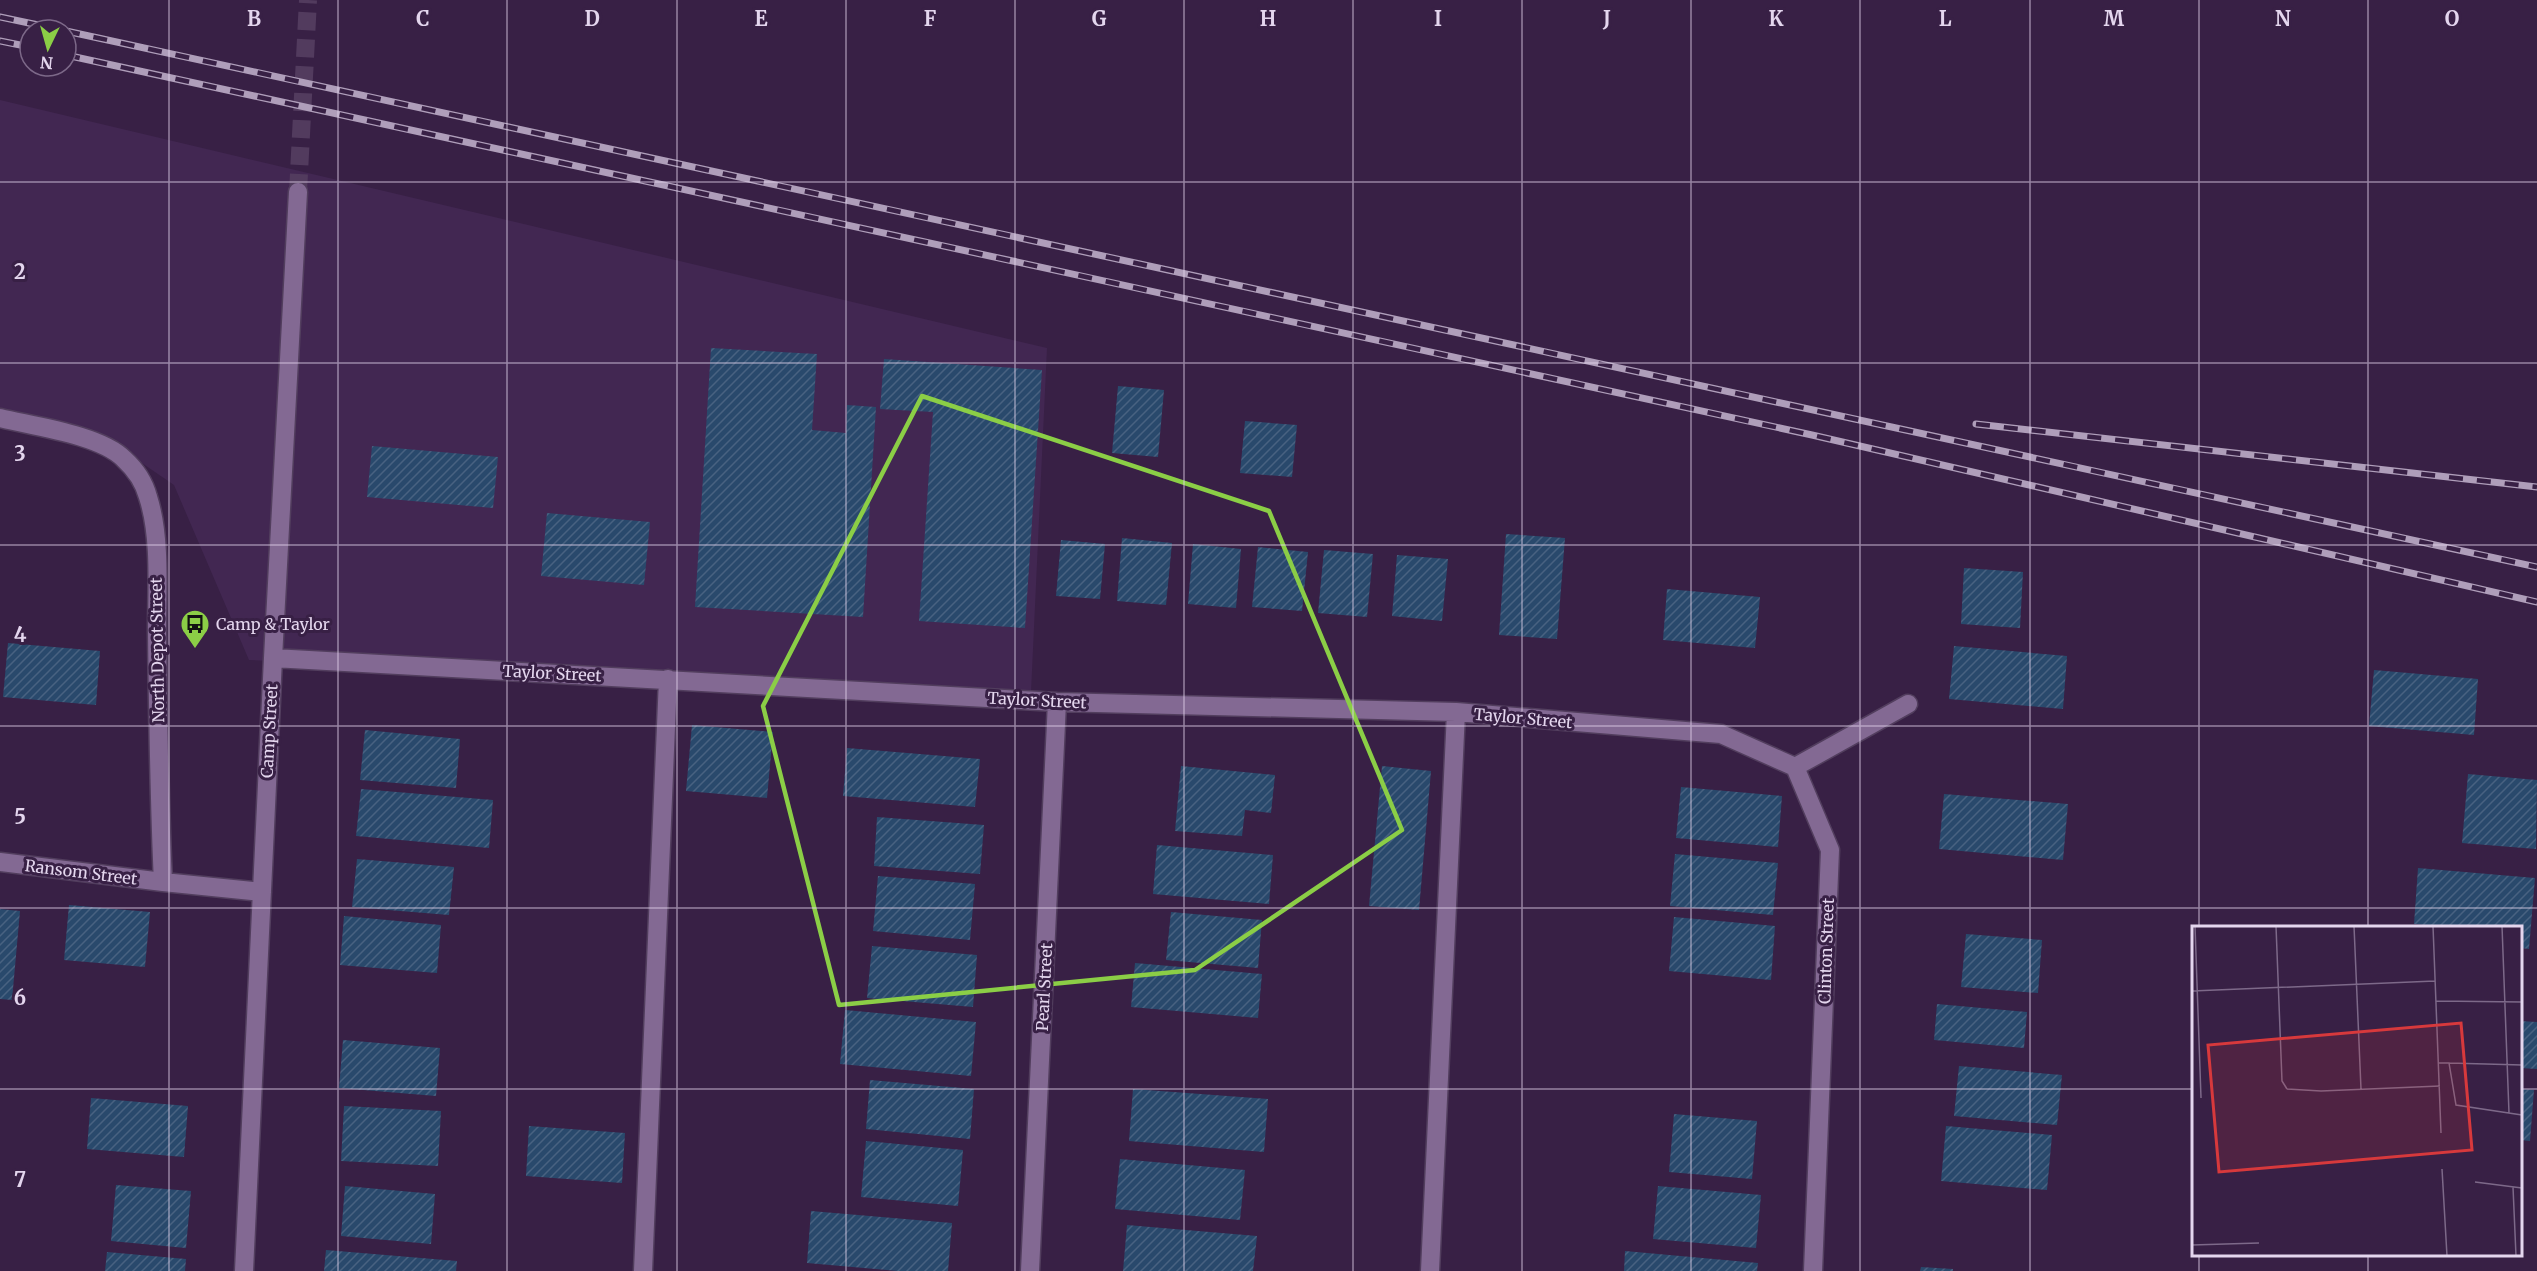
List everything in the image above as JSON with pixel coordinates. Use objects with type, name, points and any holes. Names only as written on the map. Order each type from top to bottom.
[{"type":"street","name":"Camp Street","points":[[244,1271],[261,892],[298,192]]},
{"type":"street","name":"North Depot Street","points":[[0,418],[108,447],[133,469],[148,496],[154,525],[156,556],[163,882]]},
{"type":"street","name":"Taylor Street","points":[[273,658],[1058,702],[1456,712],[1721,734],[1795,767]]},
{"type":"street","points":[[643,1271],[668,679]]},
{"type":"street","name":"Pearl Street","points":[[1030,1271],[1058,702]]},
{"type":"street","points":[[1795,767],[1908,704]]},
{"type":"street","points":[[1430,1271],[1456,712]]},
{"type":"street","name":"Clinton Street","points":[[1795,767],[1830,850],[1813,1271]]},
{"type":"street","name":"Ransom Street","points":[[0,862],[163,882]]},
{"type":"street","points":[[163,882],[261,892]]},
{"type":"highlighted area","points":[[922,396],[1269,511],[1402,830],[1195,970],[839,1005],[763,706]]},
{"type":"shaded area","points":[[0,100],[1047,348],[1031,692],[249,660],[174,485],[95,431],[0,410]]},
{"type":"building","points":[[711,348],[817,354],[812,430],[846,433],[847,405],[876,407],[863,617],[695,607]]},
{"type":"building","points":[[884,359],[1042,370],[1025,628],[919,621],[933,412],[880,409]]},
{"type":"building","points":[[1118,386],[1164,390],[1158,457],[1112,453]]},
{"type":"building","points":[[1245,421],[1297,425],[1292,477],[1240,473]]},
{"type":"building","points":[[372,446],[498,457],[493,508],[367,497]]},
{"type":"building","points":[[547,513],[650,522],[644,585],[541,576]]},
{"type":"building","points":[[1506,534],[1565,538],[1557,639],[1499,635]]},
{"type":"building","points":[[1122,538],[1172,543],[1166,605],[1117,601]]},
{"type":"building","points":[[1061,540],[1105,544],[1100,599],[1056,596]]},
{"type":"building","points":[[1193,544],[1241,549],[1236,608],[1188,604]]},
{"type":"building","points":[[1258,547],[1308,552],[1302,611],[1252,607]]},
{"type":"building","points":[[1324,550],[1373,554],[1367,617],[1318,613]]},
{"type":"building","points":[[1397,555],[1448,559],[1442,621],[1392,616]]},
{"type":"building","points":[[1964,568],[2023,572],[2020,628],[1961,624]]},
{"type":"building","points":[[1667,589],[1760,597],[1755,648],[1663,640]]},
{"type":"building","points":[[8,643],[100,651],[96,705],[3,697]]},
{"type":"building","points":[[1954,646],[2067,656],[2063,709],[1949,699]]},
{"type":"building","points":[[2374,670],[2478,679],[2474,735],[2369,726]]},
{"type":"building","points":[[692,725],[773,732],[767,798],[686,791]]},
{"type":"building","points":[[365,730],[460,739],[456,788],[360,780]]},
{"type":"building","points":[[847,748],[980,759],[975,807],[843,796]]},
{"type":"building","points":[[1181,766],[1275,775],[1271,813],[1245,810],[1242,836],[1175,831]]},
{"type":"building","points":[[1382,766],[1431,771],[1419,910],[1369,906]]},
{"type":"building","points":[[2468,774],[2537,780],[2536,849],[2462,843]]},
{"type":"building","points":[[1681,787],[1782,796],[1778,847],[1676,838]]},
{"type":"building","points":[[361,789],[493,800],[489,848],[356,836]]},
{"type":"building","points":[[1944,794],[2068,804],[2063,860],[1939,849]]},
{"type":"building","points":[[877,817],[984,825],[980,874],[874,866]]},
{"type":"building","points":[[1157,845],[1273,855],[1269,904],[1153,894]]},
{"type":"building","points":[[1675,854],[1778,863],[1773,915],[1670,906]]},
{"type":"building","points":[[357,859],[454,867],[449,915],[352,907]]},
{"type":"building","points":[[2418,868],[2535,878],[2529,949],[2522,948],[2522,926],[2414,924]]},
{"type":"building","points":[[878,876],[975,884],[970,940],[873,931]]},
{"type":"building","points":[[69,905],[150,912],[145,967],[64,960]]},
{"type":"building","points":[[0,909],[20,911],[12,1000],[0,999]]},
{"type":"building","points":[[1171,912],[1262,920],[1258,968],[1166,960]]},
{"type":"building","points":[[344,916],[441,925],[437,973],[340,965]]},
{"type":"building","points":[[1674,917],[1775,926],[1771,980],[1669,971]]},
{"type":"building","points":[[1966,934],[2042,940],[2038,993],[1961,987]]},
{"type":"building","points":[[872,946],[977,955],[973,1007],[867,998]]},
{"type":"building","points":[[1135,963],[1262,974],[1258,1018],[1131,1007]]},
{"type":"building","points":[[1937,1004],[2027,1012],[2024,1048],[1934,1040]]},
{"type":"building","points":[[845,1010],[976,1022],[971,1076],[840,1064]]},
{"type":"building","points":[[2522,1021],[2537,1022],[2537,1069],[2522,1068]]},
{"type":"building","points":[[343,1040],[440,1048],[436,1096],[339,1088]]},
{"type":"building","points":[[1959,1066],[2062,1075],[2057,1125],[1954,1116]]},
{"type":"building","points":[[870,1080],[974,1089],[970,1139],[866,1129]]},
{"type":"building","points":[[1133,1089],[1268,1099],[1264,1152],[1129,1141]]},
{"type":"building","points":[[2522,1089],[2534,1090],[2530,1141],[2522,1140]]},
{"type":"building","points":[[91,1098],[188,1106],[184,1157],[87,1149]]},
{"type":"building","points":[[344,1106],[441,1111],[438,1166],[341,1161]]},
{"type":"building","points":[[1674,1114],[1757,1121],[1752,1179],[1669,1172]]},
{"type":"building","points":[[529,1126],[625,1133],[622,1183],[526,1176]]},
{"type":"building","points":[[1946,1126],[2052,1135],[2047,1190],[1941,1181]]},
{"type":"building","points":[[866,1141],[963,1150],[958,1206],[861,1197]]},
{"type":"building","points":[[1120,1159],[1245,1170],[1240,1220],[1115,1209]]},
{"type":"building","points":[[116,1185],[191,1191],[186,1248],[111,1241]]},
{"type":"building","points":[[345,1186],[435,1194],[431,1244],[341,1236]]},
{"type":"building","points":[[1658,1186],[1761,1195],[1756,1248],[1653,1239]]},
{"type":"building","points":[[811,1211],[952,1223],[948,1271],[898,1271],[807,1263]]},
{"type":"building","points":[[1127,1225],[1257,1236],[1253,1271],[1123,1271]]},
{"type":"building","points":[[326,1250],[457,1261],[456,1271],[324,1271]]},
{"type":"building","points":[[1625,1251],[1758,1263],[1757,1271],[1624,1271]]},
{"type":"building","points":[[107,1252],[186,1259],[185,1271],[105,1271]]},
{"type":"building","points":[[1921,1267],[1953,1269],[1953,1271],[1920,1271]]},
{"type":"tunnel","points":[[298,192],[308,0]]},
{"type":"railway","points":[[0,17],[18,21]]},
{"type":"railway","points":[[78,34],[2537,567]]},
{"type":"railway","points":[[0,41],[18,45]]},
{"type":"railway","points":[[78,58],[1812,435],[2537,602]]},
{"type":"railway","points":[[1976,424],[2537,487]]},
{"type":"place","name":"Camp & Taylor","points":[[195,650]]}]
